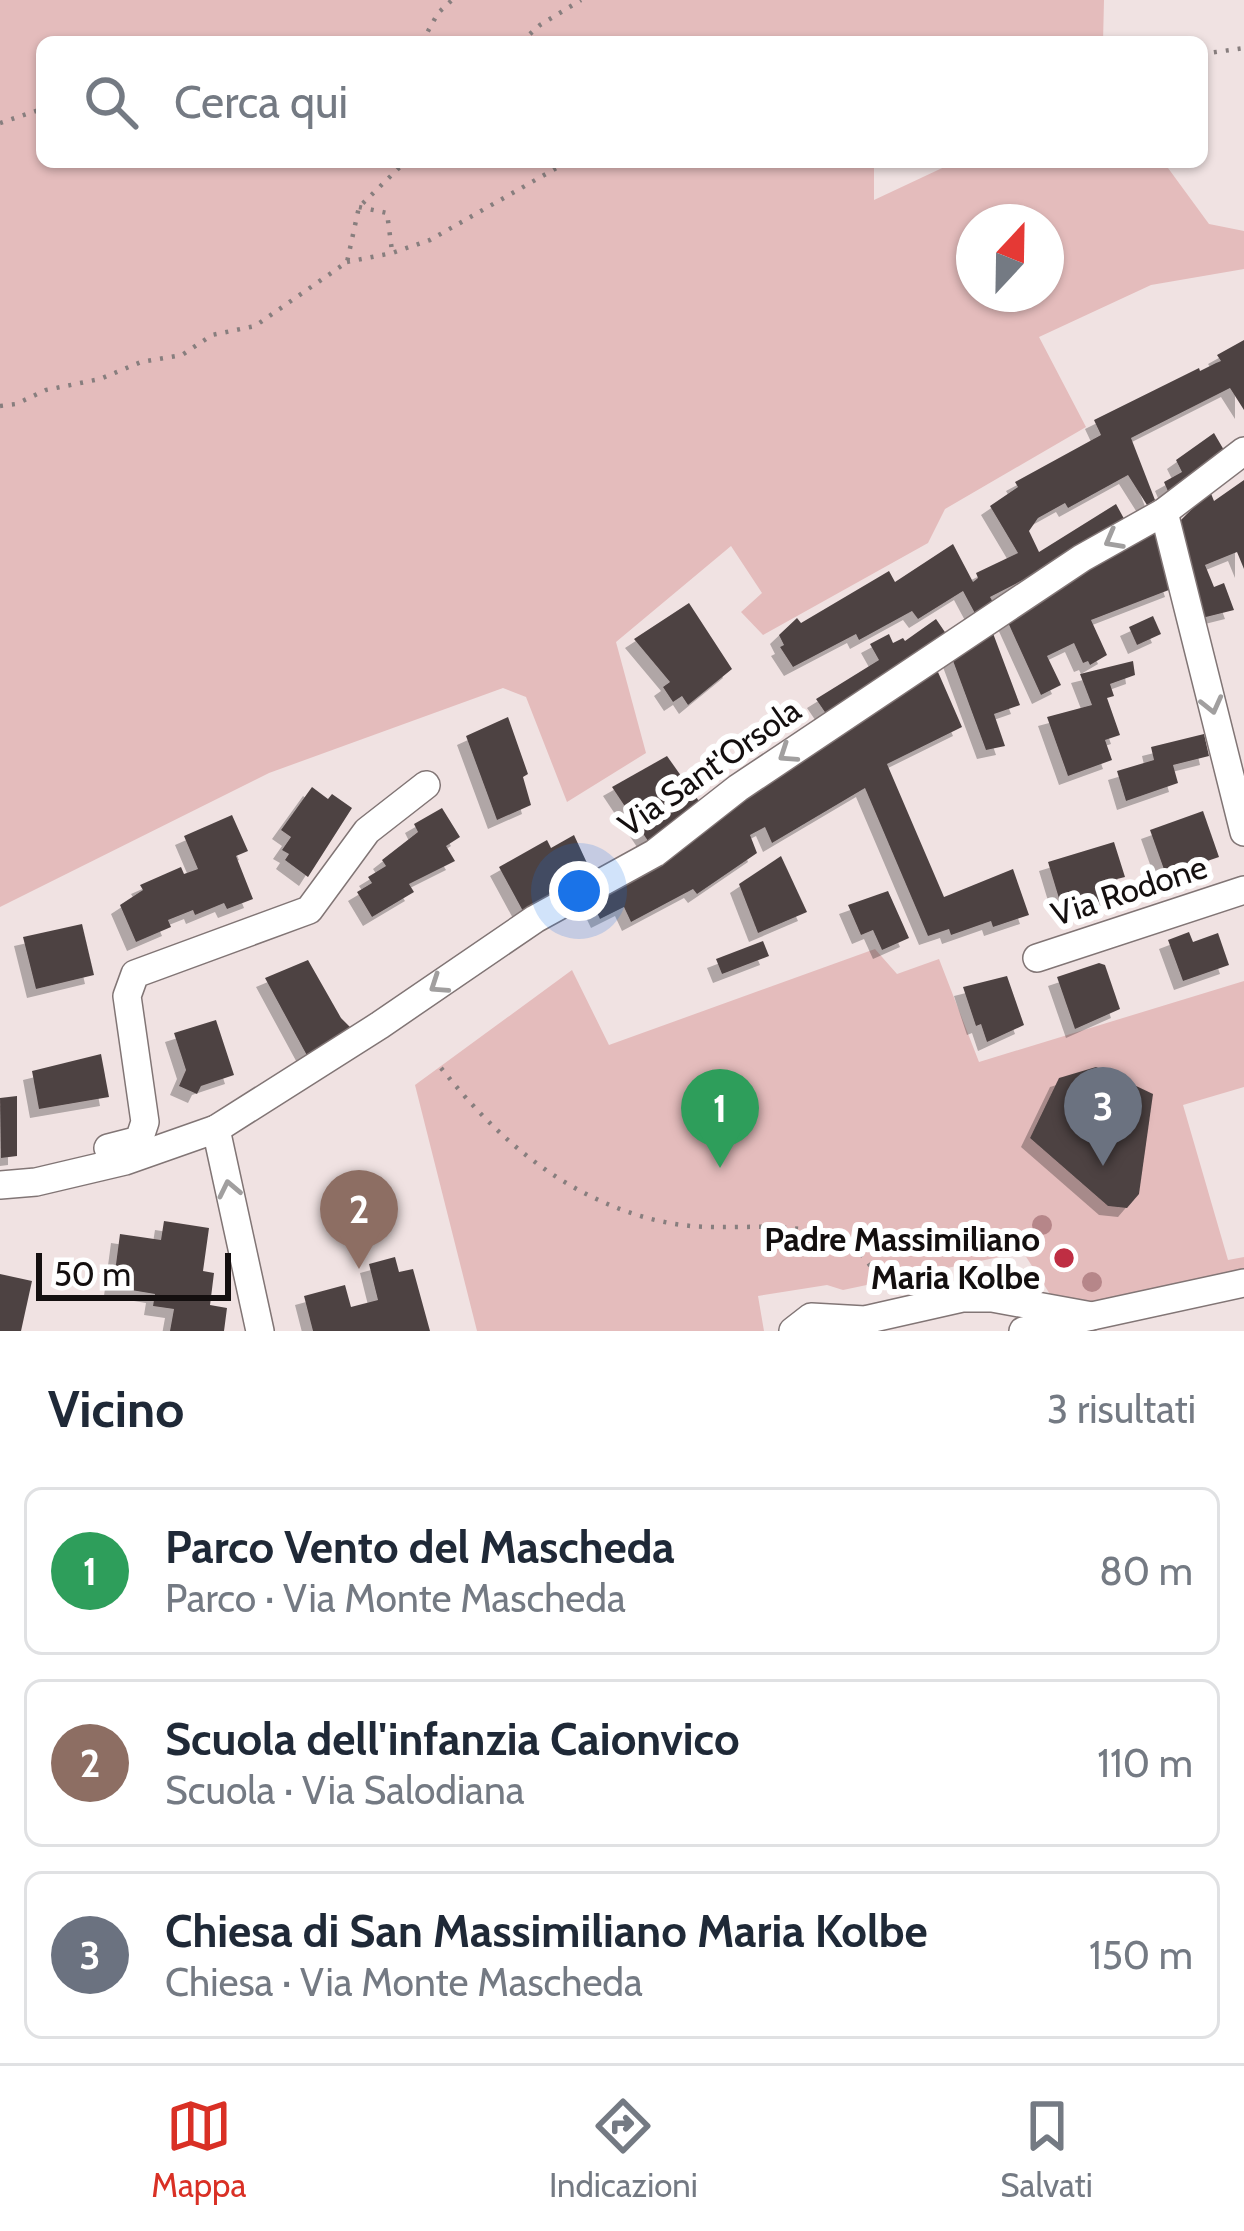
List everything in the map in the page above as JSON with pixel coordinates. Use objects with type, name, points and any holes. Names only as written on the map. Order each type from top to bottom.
[{"type":"street","name":"Via Sant'Orsola","points":[[0,1185],[36,1182],[124,1161],[216,1129],[535,919],[655,853],[738,788],[1082,557],[1164,512],[1244,451]]},
{"type":"street","name":"Via Rodone","points":[[1164,512],[1244,832]]},
{"type":"street","points":[[36,1182],[44,1163],[139,1140],[145,1122],[127,996],[136,974],[308,910],[367,831],[426,785]]},
{"type":"street","name":"Via Rodone","points":[[1037,958],[1244,890]]},
{"type":"street","points":[[216,1129],[260,1331]]},
{"type":"street","points":[[793,1331],[811,1317],[866,1320],[962,1298],[992,1298],[1135,1320],[1244,1283]]},
{"type":"street","points":[[1023,1331],[1091,1316]]},
{"type":"path","points":[[425,36],[452,0]]},
{"type":"path","points":[[528,36],[581,0]]},
{"type":"path","points":[[1208,53],[1244,48]]},
{"type":"path","points":[[0,123],[36,112]]},
{"type":"path","points":[[347,262],[359,207],[395,168]]},
{"type":"path","points":[[0,406],[46,390],[100,380],[142,362],[182,355],[212,335],[255,326],[347,262],[430,240],[556,168]]},
{"type":"path","points":[[359,207],[387,213],[392,253]]},
{"type":"path","points":[[441,1068],[476,1112],[513,1147],[587,1195],[662,1222],[800,1228],[858,1248],[871,1262],[886,1315]]},
{"type":"shaded area","points":[[0,0],[1104,0],[1103,36],[36,36],[36,168],[874,168],[874,200],[942,168],[1168,168],[1209,224],[1244,231],[1244,269],[1151,285],[1039,337],[1086,427],[945,509],[928,543],[763,635],[741,612],[762,593],[731,546],[616,642],[646,753],[567,802],[526,697],[503,688],[269,773],[0,907]]},
{"type":"shaded area","points":[[875,949],[897,974],[939,959],[979,1062],[1244,981],[1244,1087],[1183,1105],[1228,1260],[1244,1257],[1244,1273],[1078,1308],[1055,1302],[1023,1252],[843,1290],[827,1285],[758,1296],[764,1331],[477,1331],[415,1085],[572,970],[609,1045]]},
{"type":"building","points":[[1244,340],[1244,410],[1230,388],[1131,438],[1155,500],[1147,505],[1128,475],[1068,508],[1065,503],[1038,518],[1029,531],[1039,552],[1116,504],[1128,526],[990,597],[997,609],[978,619],[963,591],[918,619],[912,611],[859,640],[856,634],[793,667],[780,647],[784,645],[779,635],[797,618],[801,623],[889,571],[895,582],[953,544],[973,582],[976,573],[1018,553],[990,506],[1018,487],[1015,482],[1101,435],[1094,420],[1221,361],[1217,355]]},
{"type":"building","points":[[1214,433],[1228,457],[1170,496],[1164,482],[1182,472],[1176,460]]},
{"type":"building","points":[[1244,480],[1244,569],[1237,552],[1205,565],[1214,587],[1224,583],[1234,610],[1198,619],[1176,525],[1210,491],[1214,501]]},
{"type":"building","points":[[1156,533],[1174,588],[1091,620],[1107,655],[1090,665],[1083,663],[1074,643],[1047,656],[1061,685],[1041,695],[1006,618],[1131,541]]},
{"type":"building","points":[[689,603],[732,669],[688,705],[682,696],[673,702],[663,687],[670,682],[634,639]]},
{"type":"building","points":[[1153,616],[1161,634],[1137,645],[1129,627]]},
{"type":"building","points":[[936,619],[949,638],[829,718],[816,699],[879,660],[870,644],[889,634],[893,643],[905,641]]},
{"type":"building","points":[[991,628],[1020,705],[994,714],[1005,746],[986,750],[952,658]]},
{"type":"building","points":[[1133,661],[1135,675],[1110,684],[1114,696],[1107,698],[1120,735],[1105,740],[1112,760],[1068,776],[1047,717],[1092,705],[1080,674]]},
{"type":"building","points":[[938,672],[962,727],[887,764],[944,897],[1013,869],[1029,915],[993,927],[991,921],[951,935],[949,929],[928,936],[865,788],[772,843],[765,827],[750,835],[757,853],[697,894],[693,889],[631,922],[624,907],[600,919],[590,898],[906,685]]},
{"type":"building","points":[[508,717],[528,774],[523,777],[531,805],[497,820],[466,736]]},
{"type":"building","points":[[1204,734],[1209,756],[1173,765],[1178,783],[1126,801],[1117,771],[1154,760],[1151,747]]},
{"type":"building","points":[[667,756],[701,804],[650,844],[612,787]]},
{"type":"building","points":[[312,787],[352,808],[308,877],[285,860],[289,854],[282,850],[291,837],[281,830]]},
{"type":"building","points":[[442,808],[460,837],[446,846],[455,861],[409,884],[414,892],[372,917],[357,892],[372,883],[368,877],[386,866],[382,860],[418,832],[414,824]]},
{"type":"building","points":[[1203,811],[1219,857],[1166,875],[1150,830]]},
{"type":"building","points":[[232,815],[248,851],[236,856],[253,899],[227,909],[224,903],[195,915],[193,910],[168,920],[171,927],[136,942],[120,905],[143,890],[140,885],[181,867],[184,874],[198,869],[184,836]]},
{"type":"building","points":[[574,835],[593,876],[524,913],[499,867],[547,840],[551,848]]},
{"type":"building","points":[[1114,842],[1125,877],[1117,879],[1120,887],[1110,890],[1113,897],[1076,909],[1073,901],[1061,905],[1048,862]]},
{"type":"building","points":[[781,856],[807,912],[758,933],[739,884]]},
{"type":"building","points":[[888,891],[909,938],[882,950],[873,930],[861,935],[848,905]]},
{"type":"building","points":[[82,924],[94,975],[36,989],[23,937]]},
{"type":"building","points":[[1189,932],[1193,942],[1218,933],[1229,965],[1183,981],[1168,940]]},
{"type":"building","points":[[763,941],[769,956],[722,974],[716,959]]},
{"type":"building","points":[[308,960],[341,1018],[354,1031],[310,1061],[265,978]]},
{"type":"building","points":[[1105,965],[1120,1009],[1075,1029],[1057,977]]},
{"type":"building","points":[[1007,976],[1024,1025],[987,1042],[981,1024],[976,1026],[963,987]]},
{"type":"building","points":[[216,1020],[234,1075],[201,1086],[197,1094],[179,1086],[186,1070],[174,1033]]},
{"type":"building","points":[[101,1054],[109,1097],[39,1109],[32,1071]]},
{"type":"building","points":[[1096,1067],[1153,1094],[1139,1194],[1127,1208],[1108,1206],[1030,1138],[1059,1078]]},
{"type":"building","points":[[17,1096],[17,1156],[1,1158],[0,1098]]},
{"type":"building","points":[[164,1221],[209,1228],[203,1271],[214,1273],[210,1305],[227,1308],[224,1331],[170,1331],[174,1309],[153,1306],[155,1294],[113,1287],[120,1234],[161,1240]]},
{"type":"building","points":[[395,1257],[399,1272],[413,1269],[430,1331],[313,1331],[304,1296],[345,1285],[351,1307],[378,1300],[369,1264]]},
{"type":"building","points":[[0,1274],[32,1281],[21,1331],[0,1331]]},
{"type":"place","name":"Chiesa di San Massimiliano Maria Kolbe","points":[[1103,1166]]},
{"type":"place","name":"Parco Vento del Mascheda","points":[[720,1168]]},
{"type":"place","name":"Padre Massimiliano Maria Kolbe","points":[[1064,1258]]},
{"type":"place","name":"Scuola dell'infanzia Caionvico","points":[[359,1269]]}]
